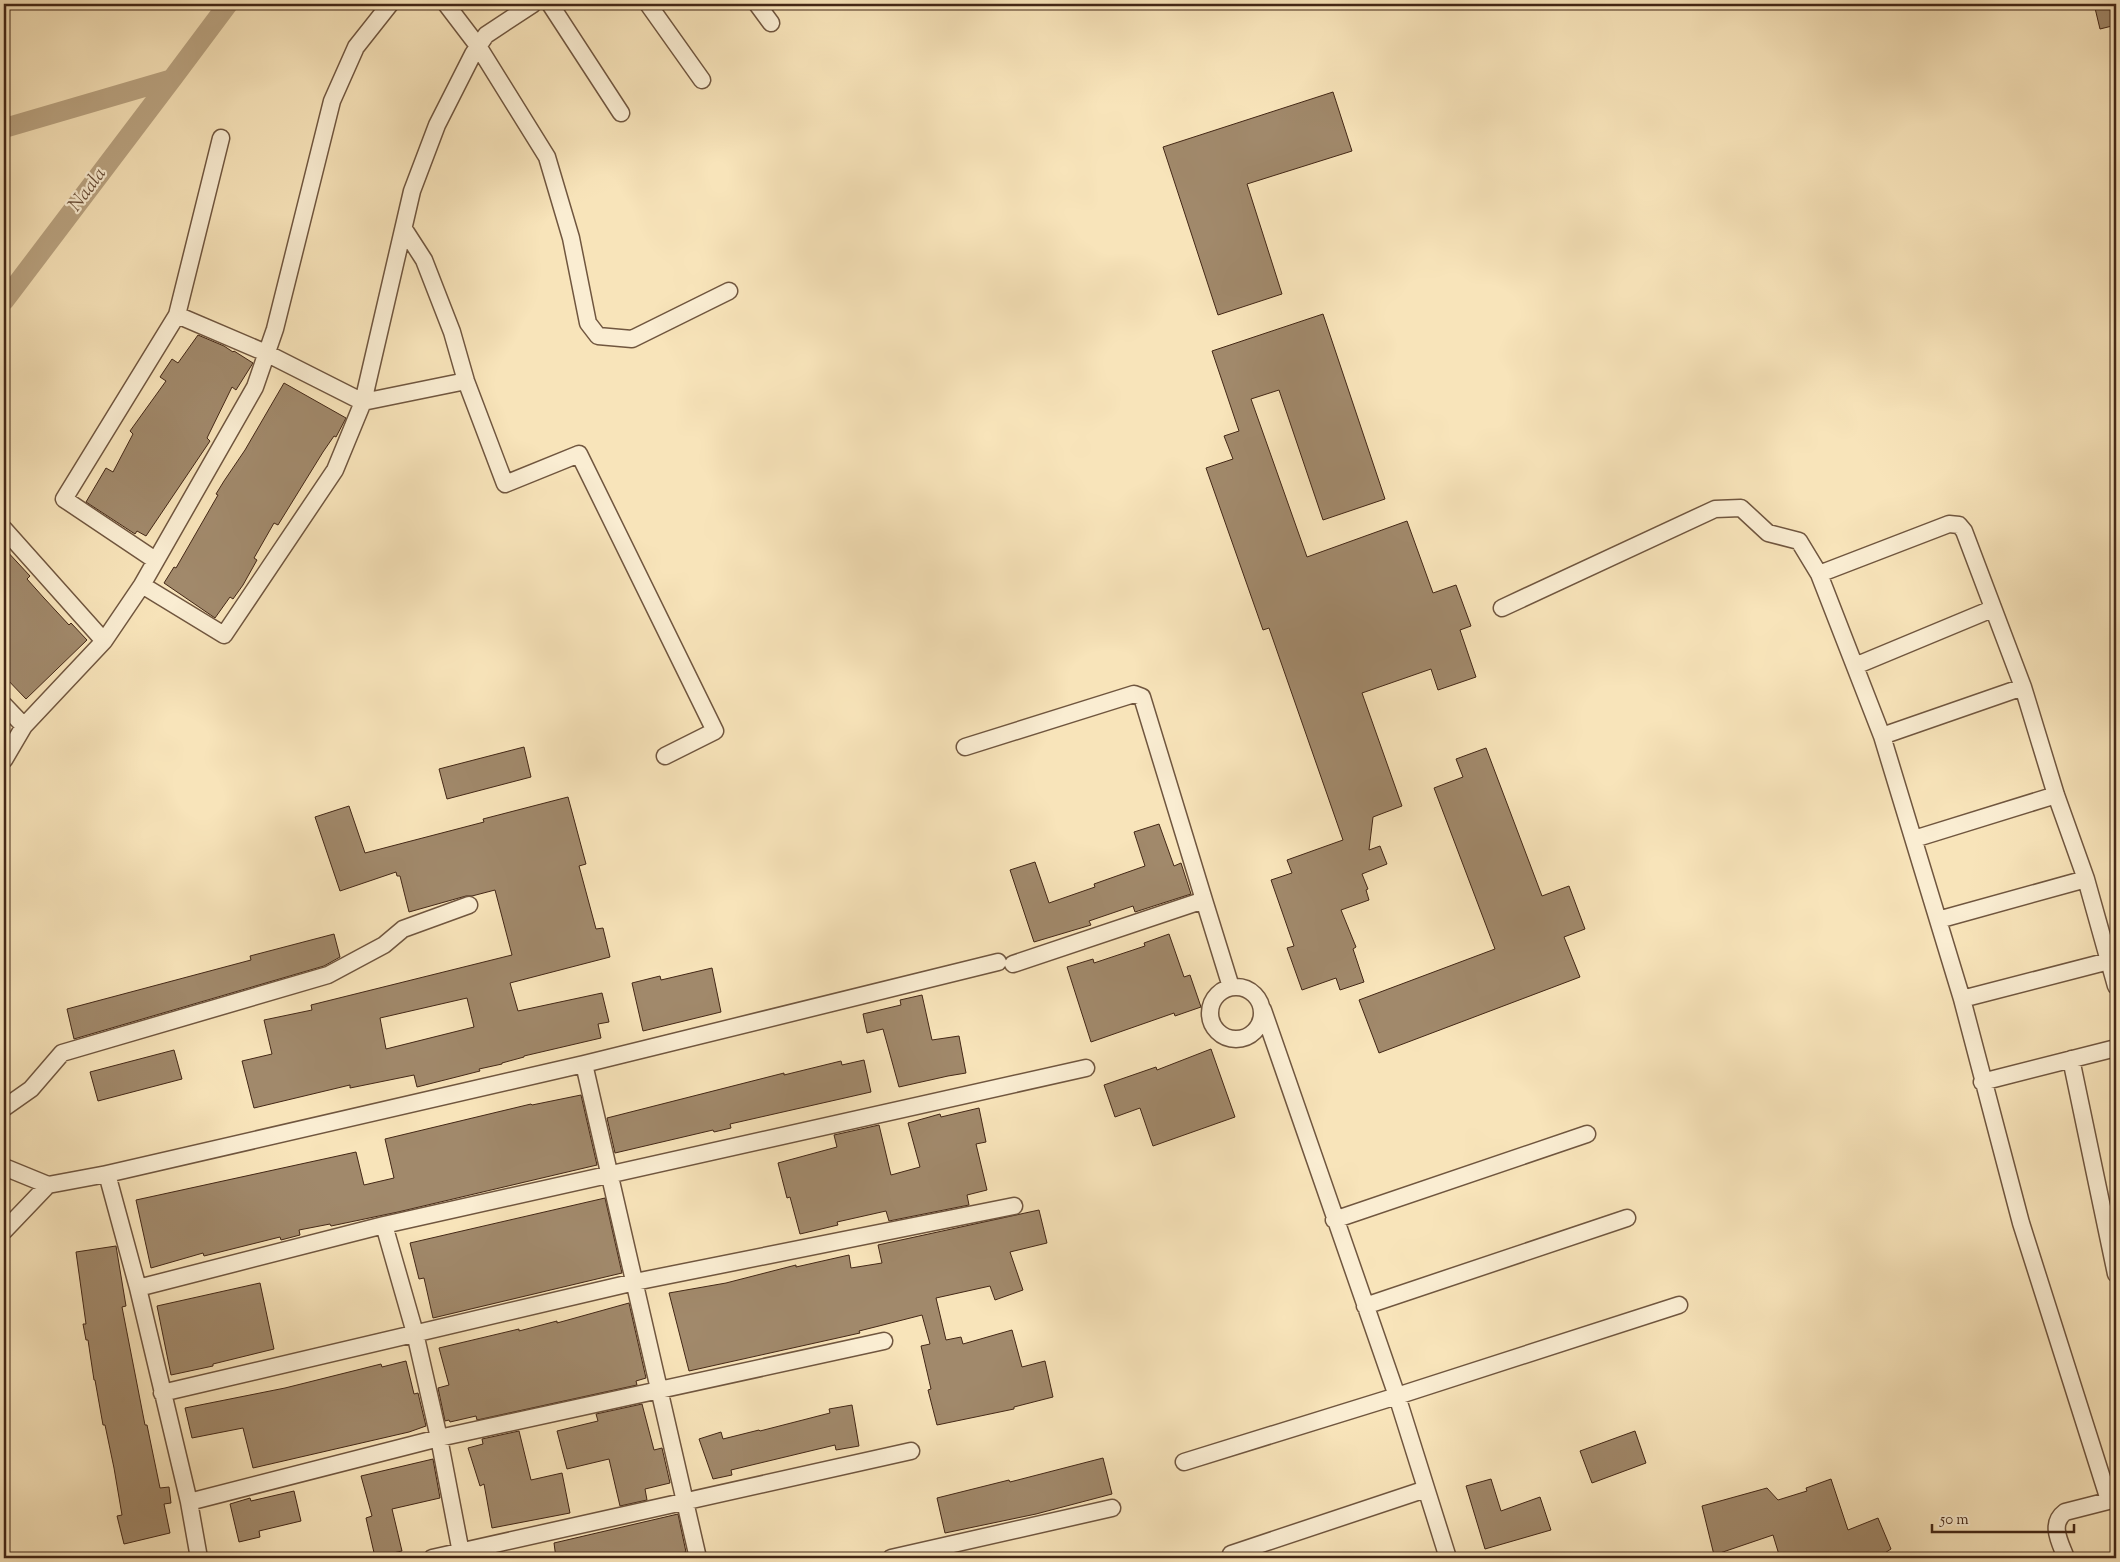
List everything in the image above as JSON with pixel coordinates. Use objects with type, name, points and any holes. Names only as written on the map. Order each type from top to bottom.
[{"type":"street","points":[[4,760],[24,726],[104,641],[142,585],[254,387],[275,329],[332,101],[356,47],[390,4]]},
{"type":"street","points":[[446,4],[478,46],[547,157],[571,238],[588,323],[598,336],[632,338],[729,290]]},
{"type":"street","points":[[142,585],[224,635],[335,470],[362,402],[412,191],[437,125],[478,46],[486,35],[533,4]]},
{"type":"street","points":[[550,4],[621,113]]},
{"type":"street","points":[[648,4],[702,80]]},
{"type":"street","points":[[757,4],[771,23]]},
{"type":"street","points":[[155,560],[64,498],[177,315],[221,138]]},
{"type":"street","points":[[404,229],[424,260],[452,332],[466,381],[505,484],[579,454],[715,731],[666,756]]},
{"type":"street","points":[[177,315],[266,353],[362,402],[466,381]]},
{"type":"street","points":[[1502,608],[1715,509],[1741,508],[1768,533],[1799,541],[1819,574],[1882,736],[1962,1000],[1982,1082],[2021,1223],[2113,1500],[2065,1512],[2058,1517],[2055,1525],[2066,1558]]},
{"type":"street","points":[[1819,574],[1949,524],[1959,525],[1964,531],[2023,687],[2056,795],[2086,879],[2116,986]]},
{"type":"street","points":[[4,529],[104,641]]},
{"type":"street","points":[[1856,666],[1992,609]]},
{"type":"street","points":[[1882,736],[2023,687]]},
{"type":"street","points":[[965,747],[1134,694],[1142,697],[1231,987]]},
{"type":"street","points":[[4,705],[24,726]]},
{"type":"street","points":[[1914,839],[2056,795]]},
{"type":"street","points":[[1938,920],[2086,879]]},
{"type":"street","points":[[4,1167],[48,1185],[106,1174],[584,1064],[1006,963],[1204,900]]},
{"type":"street","points":[[4,1108],[32,1089],[62,1053],[328,975],[384,945],[403,929],[469,905]]},
{"type":"street","points":[[1962,1000],[2109,961]]},
{"type":"street","points":[[1263,1010],[1259,1027],[1252,1034],[1236,1039],[1220,1033],[1211,1019],[1212,1002],[1223,990],[1231,987],[1240,986],[1248,989],[1260,1002],[1263,1010],[1334,1220],[1397,1396],[1448,1558]]},
{"type":"street","points":[[1982,1082],[2116,1048]]},
{"type":"street","points":[[2071,1059],[2116,1274]]},
{"type":"street","points":[[584,1064],[698,1558]]},
{"type":"street","points":[[138,1288],[384,1225],[1086,1068]]},
{"type":"street","points":[[1334,1220],[1587,1134]]},
{"type":"street","points":[[106,1174],[138,1288],[189,1502],[199,1558]]},
{"type":"street","points":[[4,1231],[48,1185]]},
{"type":"street","points":[[162,1394],[635,1282],[1014,1206]]},
{"type":"street","points":[[1365,1306],[1627,1218]]},
{"type":"street","points":[[384,1225],[415,1333],[439,1438],[462,1555]]},
{"type":"street","points":[[1184,1462],[1679,1305]]},
{"type":"street","points":[[189,1502],[439,1438],[884,1341]]},
{"type":"street","points":[[432,1558],[462,1555],[911,1451]]},
{"type":"street","points":[[1231,1554],[1426,1489]]},
{"type":"street","points":[[891,1558],[1112,1508]]},
{"type":"building","points":[[2094,4],[2116,4],[2116,25],[2100,29]]},
{"type":"building","points":[[1333,92],[1352,151],[1247,184],[1282,294],[1218,315],[1163,147]]},
{"type":"building","points":[[1323,314],[1385,499],[1323,520],[1279,390],[1251,399],[1307,557],[1407,521],[1433,593],[1456,585],[1471,626],[1460,630],[1476,677],[1438,690],[1431,669],[1362,693],[1402,806],[1373,817],[1369,850],[1380,846],[1387,864],[1362,874],[1368,889],[1366,890],[1369,900],[1341,910],[1356,947],[1353,949],[1364,982],[1340,990],[1336,978],[1302,990],[1287,948],[1294,946],[1271,880],[1292,873],[1287,860],[1343,840],[1269,628],[1263,630],[1206,468],[1233,459],[1224,436],[1239,431],[1212,351]]},
{"type":"building","points":[[198,335],[234,351],[253,363],[236,390],[232,387],[207,438],[210,441],[146,536],[137,531],[135,534],[86,502],[106,468],[113,472],[133,434],[130,431],[166,381],[160,377],[172,359],[178,363]]},
{"type":"building","points":[[284,383],[346,418],[336,437],[334,436],[323,452],[278,525],[274,523],[254,558],[257,560],[243,585],[233,599],[230,597],[215,618],[164,583],[174,567],[176,568],[218,495],[216,494],[245,450]]},
{"type":"building","points":[[4,548],[30,576],[27,579],[44,598],[69,625],[71,623],[87,640],[26,699],[4,676]]},
{"type":"building","points":[[524,747],[531,777],[447,799],[439,769]]},
{"type":"building","points":[[1486,748],[1542,896],[1569,886],[1585,929],[1564,937],[1580,977],[1379,1053],[1359,1000],[1495,949],[1434,788],[1463,777],[1456,759]]},
{"type":"building","points":[[568,797],[586,864],[579,866],[596,929],[603,928],[610,957],[510,983],[518,1011],[602,993],[609,1022],[598,1024],[601,1038],[524,1056],[502,1064],[479,1069],[480,1071],[417,1087],[414,1075],[350,1088],[350,1085],[254,1108],[242,1061],[272,1054],[264,1020],[312,1010],[311,1005],[512,955],[495,890],[409,912],[400,876],[397,876],[396,872],[340,891],[315,817],[349,806],[365,853],[484,822],[483,819]],"holes":[[[467,998],[474,1027],[386,1049],[380,1018]]]},
{"type":"building","points":[[1159,824],[1174,866],[1181,863],[1191,894],[1135,912],[1133,906],[1089,921],[1091,925],[1034,942],[1010,870],[1035,862],[1049,903],[1095,887],[1094,884],[1145,866],[1134,832]]},
{"type":"building","points":[[334,934],[340,957],[324,966],[74,1039],[67,1009],[251,960],[250,956]]},
{"type":"building","points":[[1169,934],[1184,977],[1190,975],[1201,1007],[1175,1016],[1174,1013],[1091,1042],[1067,967],[1093,959],[1094,963],[1145,946],[1144,943]]},
{"type":"building","points":[[712,968],[721,1012],[643,1031],[632,983],[660,976],[661,980]]},
{"type":"building","points":[[922,995],[932,1040],[959,1036],[966,1073],[899,1087],[883,1029],[867,1033],[863,1014],[901,1005],[900,1000]]},
{"type":"building","points":[[1211,1049],[1235,1117],[1153,1146],[1140,1108],[1115,1117],[1104,1085],[1156,1067],[1157,1070]]},
{"type":"building","points":[[174,1050],[182,1079],[98,1101],[90,1072]]},
{"type":"building","points":[[864,1060],[871,1092],[730,1124],[731,1128],[714,1132],[713,1130],[615,1153],[607,1118],[784,1073],[784,1075],[841,1061],[842,1065]]},
{"type":"building","points":[[581,1095],[597,1165],[398,1212],[331,1226],[330,1224],[299,1230],[300,1235],[281,1240],[280,1237],[204,1256],[203,1253],[151,1268],[136,1200],[356,1152],[364,1185],[394,1178],[385,1139],[531,1104]]},
{"type":"building","points":[[979,1108],[986,1142],[976,1144],[987,1190],[967,1195],[969,1205],[889,1221],[886,1211],[837,1222],[838,1225],[800,1234],[790,1197],[787,1198],[778,1163],[837,1147],[834,1135],[879,1125],[891,1175],[920,1167],[908,1123],[940,1114],[941,1117]]},
{"type":"building","points":[[605,1198],[622,1273],[433,1318],[424,1278],[419,1279],[410,1243]]},
{"type":"building","points":[[1039,1210],[1047,1243],[1010,1252],[1023,1290],[995,1300],[990,1286],[936,1298],[946,1340],[961,1337],[963,1344],[1012,1330],[1022,1367],[1045,1361],[1053,1397],[1014,1407],[1014,1409],[937,1425],[928,1390],[931,1389],[921,1346],[930,1344],[922,1315],[859,1331],[860,1333],[689,1371],[669,1293],[726,1283],[796,1265],[796,1267],[849,1255],[851,1268],[882,1263],[878,1245]]},
{"type":"building","points":[[116,1246],[126,1306],[122,1307],[145,1425],[147,1425],[160,1488],[169,1487],[171,1503],[164,1504],[170,1533],[124,1544],[117,1516],[122,1515],[114,1468],[105,1425],[103,1425],[88,1340],[86,1340],[83,1324],[86,1324],[76,1252]]},
{"type":"building","points":[[260,1283],[274,1349],[213,1364],[213,1366],[171,1375],[157,1306]]},
{"type":"building","points":[[629,1303],[646,1378],[636,1381],[637,1385],[477,1420],[476,1416],[450,1422],[449,1420],[445,1421],[438,1388],[449,1385],[439,1348],[519,1329],[519,1331],[557,1321],[557,1323]]},
{"type":"building","points":[[406,1361],[414,1394],[418,1393],[426,1426],[409,1432],[253,1468],[243,1428],[192,1438],[185,1408],[285,1388],[381,1364],[382,1367]]},
{"type":"building","points":[[642,1404],[654,1450],[662,1448],[670,1483],[645,1489],[647,1500],[620,1506],[609,1459],[567,1469],[557,1431],[598,1421],[596,1414]]},
{"type":"building","points":[[852,1405],[859,1446],[836,1450],[835,1445],[731,1470],[732,1475],[713,1479],[699,1439],[721,1432],[723,1439],[760,1431],[830,1413],[829,1409]]},
{"type":"building","points":[[519,1431],[531,1480],[562,1473],[570,1513],[492,1528],[484,1484],[480,1486],[468,1448],[483,1444],[482,1439]]},
{"type":"building","points":[[1635,1431],[1646,1463],[1592,1483],[1580,1451]]},
{"type":"building","points":[[1103,1458],[1112,1494],[1036,1514],[945,1533],[937,1498],[1009,1480],[1010,1482]]},
{"type":"building","points":[[433,1459],[440,1498],[392,1509],[402,1551],[375,1557],[366,1518],[372,1516],[361,1476]]},
{"type":"building","points":[[1491,1479],[1501,1511],[1540,1497],[1551,1530],[1485,1549],[1466,1486]]},
{"type":"building","points":[[1831,1479],[1848,1530],[1878,1518],[1891,1549],[1877,1558],[1780,1558],[1773,1535],[1714,1555],[1702,1506],[1767,1488],[1778,1500],[1807,1491],[1806,1488]]},
{"type":"building","points":[[294,1491],[301,1521],[259,1531],[260,1537],[239,1542],[230,1504],[250,1498],[251,1501]]},
{"type":"building","points":[[678,1514],[686,1552],[655,1558],[556,1558],[554,1543]]},
{"type":"waterway","name":"Naala","points":[[4,124],[8,127],[172,79],[228,4]]},
{"type":"waterway","name":"Naala","points":[[4,301],[172,79]]}]
